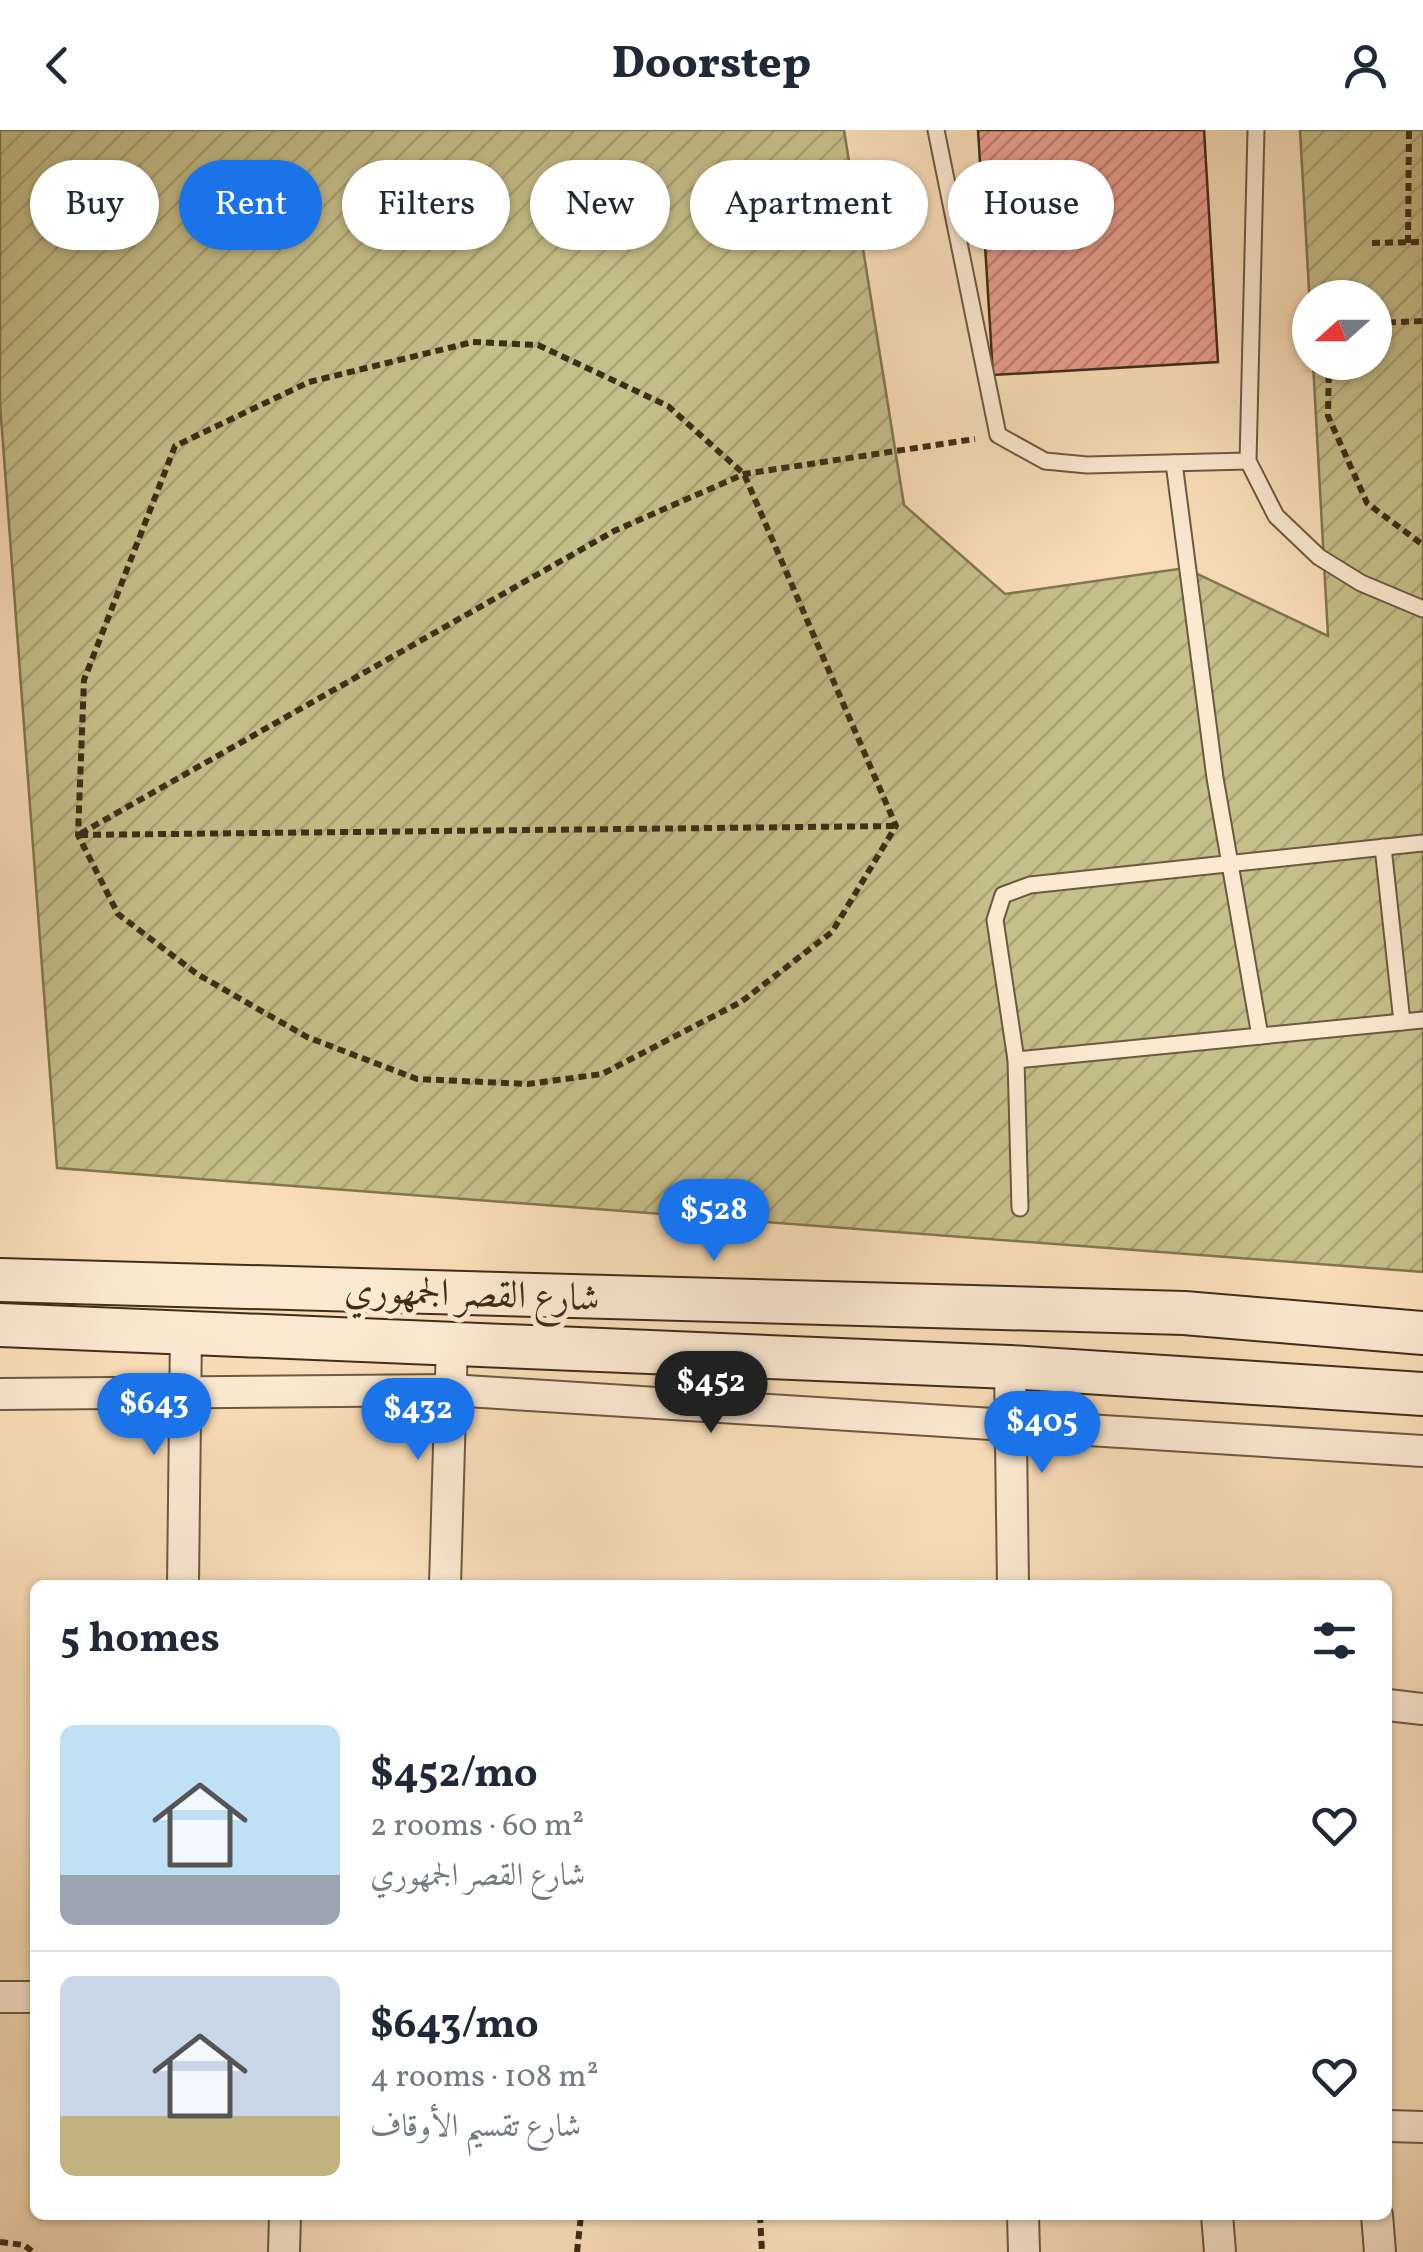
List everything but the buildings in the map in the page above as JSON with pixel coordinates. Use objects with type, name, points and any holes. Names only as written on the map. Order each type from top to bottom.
[{"type":"main road","name":"شارع القصر الجمهوري","points":[[0,1280],[1184,1314],[1423,1333]]},
{"type":"main road","name":"شارع القصر الجمهوري","points":[[0,1325],[1010,1367],[1423,1394]]},
{"type":"street","points":[[182,1580],[186,1331]]},
{"type":"street","points":[[445,1580],[452,1342]]},
{"type":"street","points":[[1010,1367],[1014,1580]]},
{"type":"street","points":[[0,1394],[450,1390],[1423,1451]]},
{"type":"street","points":[[1392,1705],[1423,1709]]},
{"type":"street","points":[[0,1996],[30,1997]]},
{"type":"street","points":[[1392,2126],[1423,2127]]},
{"type":"street","points":[[284,2220],[284,2252]]},
{"type":"street","points":[[1023,2220],[1024,2252]]},
{"type":"street","points":[[1218,2220],[1220,2252]]},
{"type":"street","points":[[1377,2220],[1380,2252]]},
{"type":"lane","points":[[936,130],[998,435],[1045,460],[1087,466],[1248,461]]},
{"type":"lane","points":[[1256,130],[1248,461],[1276,516],[1318,557],[1361,583],[1423,609]]},
{"type":"lane","points":[[1174,463],[1215,778],[1260,1036]]},
{"type":"lane","points":[[1020,1208],[1016,1060],[996,920],[1004,896],[1030,885],[1423,843]]},
{"type":"lane","points":[[1383,847],[1402,1022]]},
{"type":"lane","points":[[1016,1060],[1423,1020]]},
{"type":"path","points":[[1408,242],[1410,130]]},
{"type":"path","points":[[1372,243],[1423,242]]},
{"type":"path","points":[[1392,322],[1423,321]]},
{"type":"path","points":[[473,342],[538,345],[668,406],[744,474],[896,826],[832,932],[742,1002],[602,1074],[528,1084],[417,1079],[307,1037],[197,974],[118,914],[78,835],[84,680],[175,446],[309,382],[473,342]]},
{"type":"path","points":[[1329,380],[1328,416],[1367,504],[1423,545]]},
{"type":"path","points":[[78,835],[614,530],[744,474],[998,435]]},
{"type":"path","points":[[78,835],[896,826]]},
{"type":"path","points":[[577,2252],[580,2220]]},
{"type":"path","points":[[760,2220],[762,2252]]},
{"type":"path","points":[[0,2242],[24,2245],[33,2252]]},
{"type":"shaded area","points":[[0,130],[844,130],[849,160],[690,160],[690,250],[863,250],[904,505],[1005,594],[1185,568],[1328,636],[1314,380],[1392,380],[1392,280],[1308,280],[1300,130],[1423,130],[1423,1272],[57,1168],[0,404]]}]
